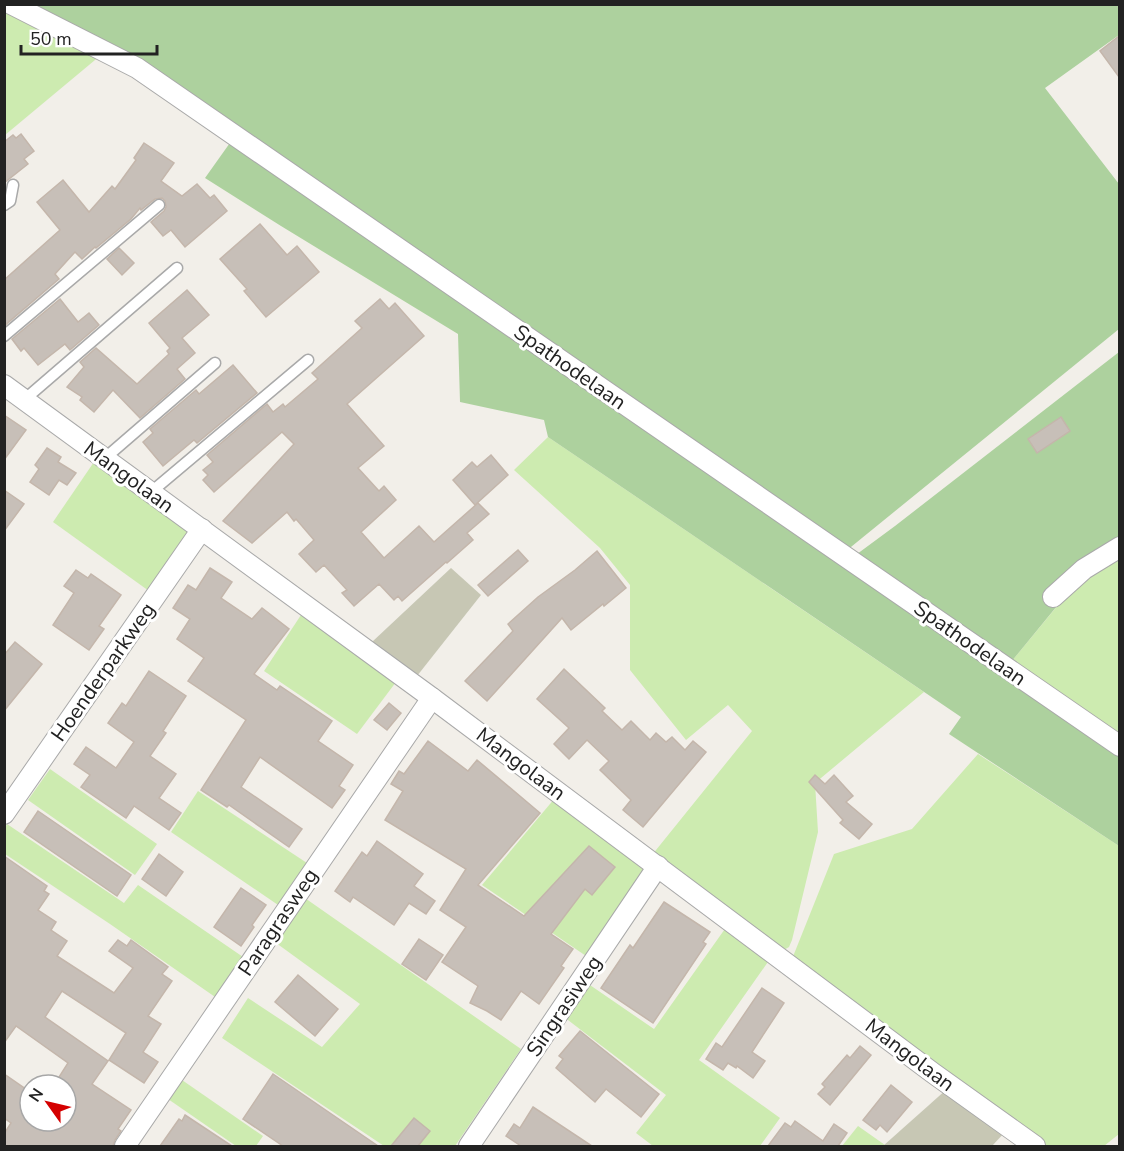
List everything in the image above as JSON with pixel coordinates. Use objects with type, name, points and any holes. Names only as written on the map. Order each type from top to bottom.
[{"type":"street","name":"Spathodelaan","points":[[11,4],[137,68],[1119,746]]},
{"type":"street","name":"Mangolaan","points":[[4,385],[432,698],[933,1073],[1035,1146]]},
{"type":"street","name":"Hoenderparkweg","points":[[4,814],[202,529]]},
{"type":"street","points":[[1053,597],[1084,569],[1119,547]]},
{"type":"street","name":"Paragrasweg","points":[[125,1146],[432,698]]},
{"type":"street","name":"Singrasiweg","points":[[469,1146],[658,866]]},
{"type":"lane","points":[[4,206],[10,201],[14,185]]},
{"type":"lane","points":[[4,336],[159,206]]},
{"type":"lane","points":[[24,399],[177,268]]},
{"type":"lane","points":[[150,493],[308,360]]},
{"type":"lane","points":[[104,459],[216,363]]},
{"type":"shaded area","points":[[451,568],[481,595],[417,676],[372,642]]},
{"type":"shaded area","points":[[947,1089],[1005,1132],[992,1146],[883,1146]]},
{"type":"green space","points":[[22,5],[1119,5],[1119,35],[1045,88],[1119,184],[1119,329],[846,551],[149,69]]},
{"type":"green space","points":[[4,7],[101,55],[5,135],[4,135]]},
{"type":"green space","points":[[232,140],[1119,753],[1119,846],[949,734],[961,717],[548,437],[544,420],[460,402],[458,334],[205,178]]},
{"type":"green space","points":[[1119,352],[1119,542],[1047,597],[1057,606],[1011,662],[853,557],[895,526]]},
{"type":"green space","points":[[548,437],[924,692],[815,783],[818,832],[792,940],[789,947],[782,951],[652,855],[752,731],[728,705],[686,740],[630,670],[630,585],[600,548],[514,470]]},
{"type":"green space","points":[[96,459],[190,530],[149,591],[53,522]]},
{"type":"green space","points":[[1119,556],[1119,737],[1011,662],[1068,593],[1092,572]]},
{"type":"green space","points":[[303,612],[396,682],[357,734],[264,671]]},
{"type":"green space","points":[[978,754],[1119,846],[1119,1134],[1104,1146],[1044,1146],[792,959],[834,854],[912,829]]},
{"type":"green space","points":[[50,769],[157,844],[135,875],[28,800]]},
{"type":"green space","points":[[198,791],[310,865],[281,907],[171,832]]},
{"type":"green space","points":[[555,798],[638,860],[643,870],[640,882],[589,958],[482,885]]},
{"type":"green space","points":[[7,824],[124,903],[138,885],[246,959],[218,999],[5,854]]},
{"type":"green space","points":[[302,896],[521,1049],[455,1146],[384,1146],[222,1038],[248,998],[322,1047],[360,1004],[272,940]]},
{"type":"green space","points":[[727,926],[770,959],[699,1060],[780,1118],[760,1146],[653,1146],[636,1133],[666,1095],[564,1017],[587,983],[654,1029]]},
{"type":"green space","points":[[182,1080],[263,1136],[256,1146],[236,1146],[168,1099]]},
{"type":"green space","points":[[858,1126],[885,1145],[842,1146]]},
{"type":"building","points":[[1119,36],[1119,77],[1100,51]]},
{"type":"building","points":[[21,134],[34,151],[24,159],[28,164],[4,183],[4,142],[13,135],[16,138]]},
{"type":"building","points":[[144,143],[174,163],[161,181],[182,196],[197,184],[210,198],[214,195],[227,211],[185,247],[171,230],[163,236],[151,222],[166,207],[162,198],[155,199],[141,210],[140,208],[131,219],[82,259],[75,252],[55,274],[59,279],[4,326],[4,280],[60,230],[37,202],[63,180],[89,212],[112,186],[115,189],[136,160],[134,158]]},
{"type":"building","points":[[260,224],[287,255],[297,246],[319,272],[266,317],[244,291],[247,289],[220,259]]},
{"type":"building","points":[[119,248],[134,263],[122,275],[107,259]]},
{"type":"building","points":[[187,290],[209,315],[182,338],[195,353],[177,369],[185,379],[140,418],[113,390],[94,412],[80,400],[82,397],[67,387],[84,367],[80,362],[96,348],[137,384],[169,354],[167,351],[170,348],[149,323]]},
{"type":"building","points":[[60,299],[78,322],[89,313],[99,325],[70,350],[65,344],[38,365],[24,348],[21,351],[12,339]]},
{"type":"building","points":[[380,299],[389,309],[395,303],[424,336],[347,404],[384,446],[358,468],[379,491],[384,486],[396,500],[361,532],[384,558],[419,526],[434,542],[478,503],[489,514],[467,533],[473,540],[402,601],[398,596],[394,600],[379,584],[354,606],[342,593],[347,590],[324,565],[316,572],[299,554],[314,540],[287,512],[252,543],[223,521],[294,444],[282,432],[214,492],[203,480],[208,475],[203,470],[213,462],[207,455],[267,404],[273,412],[283,404],[285,407],[318,379],[312,373],[362,328],[355,321]]},
{"type":"building","points":[[233,365],[257,393],[197,443],[194,440],[163,466],[143,442],[153,433],[150,429],[196,390],[199,394]]},
{"type":"building","points":[[4,415],[26,430],[4,460]]},
{"type":"building","points":[[1061,417],[1070,431],[1037,453],[1028,439]]},
{"type":"building","points":[[47,448],[61,457],[58,462],[76,473],[67,485],[59,480],[49,495],[30,482],[39,469],[35,465]]},
{"type":"building","points":[[491,455],[508,475],[475,505],[453,480],[472,462],[477,467]]},
{"type":"building","points":[[4,490],[24,504],[4,531]]},
{"type":"building","points":[[518,550],[528,561],[488,596],[478,585]]},
{"type":"building","points":[[597,551],[626,588],[571,630],[562,618],[487,701],[465,681],[513,631],[508,624],[538,597]]},
{"type":"building","points":[[210,568],[232,582],[221,598],[252,619],[262,608],[289,629],[254,674],[277,690],[280,686],[332,721],[318,741],[353,765],[339,786],[345,790],[332,808],[260,757],[241,787],[302,829],[289,847],[229,805],[227,807],[201,790],[246,720],[188,681],[204,658],[177,639],[190,619],[173,608],[188,585],[196,590]]},
{"type":"building","points":[[76,570],[88,578],[91,574],[121,595],[99,626],[104,629],[89,650],[53,625],[74,593],[64,586]]},
{"type":"building","points":[[15,642],[42,664],[4,711],[4,655]]},
{"type":"building","points":[[564,669],[605,708],[602,711],[622,730],[631,721],[650,740],[656,733],[666,742],[672,737],[685,750],[693,741],[706,752],[643,827],[623,810],[631,800],[600,770],[609,761],[587,740],[569,759],[554,744],[569,728],[537,699]]},
{"type":"building","points":[[149,671],[186,696],[163,731],[166,733],[150,756],[176,774],[159,798],[181,813],[169,830],[134,806],[126,818],[81,787],[90,775],[74,764],[86,747],[116,768],[134,742],[108,723],[122,703],[126,706]]},
{"type":"building","points":[[389,703],[401,713],[387,730],[374,720]]},
{"type":"building","points":[[428,741],[468,771],[477,760],[540,813],[478,885],[524,916],[589,846],[615,867],[592,895],[585,889],[551,934],[573,949],[561,966],[564,968],[539,1004],[521,991],[501,1020],[470,1003],[478,986],[442,962],[466,927],[440,910],[466,869],[385,820],[403,791],[391,784],[399,771],[404,774]]},
{"type":"building","points":[[815,775],[825,784],[834,775],[853,796],[846,802],[872,824],[859,839],[840,823],[843,820],[809,782]]},
{"type":"building","points":[[38,811],[131,875],[117,896],[24,832]]},
{"type":"building","points":[[377,841],[423,874],[414,886],[435,901],[426,914],[409,903],[394,925],[353,897],[350,902],[335,891],[362,852],[367,856]]},
{"type":"building","points":[[159,854],[183,872],[166,896],[142,879]]},
{"type":"building","points":[[4,856],[47,886],[44,891],[49,894],[38,910],[56,922],[51,930],[67,941],[57,956],[114,993],[133,968],[109,951],[118,940],[127,946],[131,940],[168,967],[162,974],[172,981],[148,1016],[161,1024],[143,1052],[158,1062],[144,1083],[109,1060],[126,1033],[62,991],[45,1017],[108,1061],[92,1084],[131,1110],[118,1129],[121,1131],[113,1146],[4,1146],[4,1134],[11,1123],[4,1118],[4,1074],[18,1084],[18,1133],[78,1133],[78,1073],[62,1073],[68,1063],[16,1026],[4,1043]]},
{"type":"building","points":[[241,888],[266,905],[241,946],[214,927]]},
{"type":"building","points":[[664,902],[710,932],[703,942],[706,944],[653,1023],[601,988],[630,945],[633,948]]},
{"type":"building","points":[[419,939],[443,955],[426,980],[402,964]]},
{"type":"building","points":[[298,975],[338,1009],[315,1036],[275,1002]]},
{"type":"building","points":[[762,988],[784,1003],[752,1052],[765,1061],[753,1078],[737,1066],[736,1068],[728,1063],[723,1070],[706,1059],[716,1043],[722,1047]]},
{"type":"building","points":[[580,1031],[659,1094],[641,1117],[606,1089],[595,1102],[556,1068],[563,1059],[559,1056]]},
{"type":"building","points":[[860,1046],[871,1055],[830,1105],[818,1094],[825,1087],[822,1084],[847,1055],[850,1058]]},
{"type":"building","points":[[273,1074],[378,1146],[283,1146],[243,1119]]},
{"type":"building","points":[[891,1085],[912,1102],[887,1132],[880,1125],[876,1130],[863,1120]]},
{"type":"building","points":[[533,1107],[592,1146],[521,1146],[506,1136],[514,1124],[520,1128]]},
{"type":"building","points":[[185,1115],[232,1146],[160,1146],[179,1119],[182,1121]]},
{"type":"building","points":[[414,1118],[430,1131],[418,1146],[391,1146]]},
{"type":"building","points":[[795,1121],[823,1141],[834,1124],[847,1133],[838,1146],[768,1146],[785,1123],[791,1127]]}]
